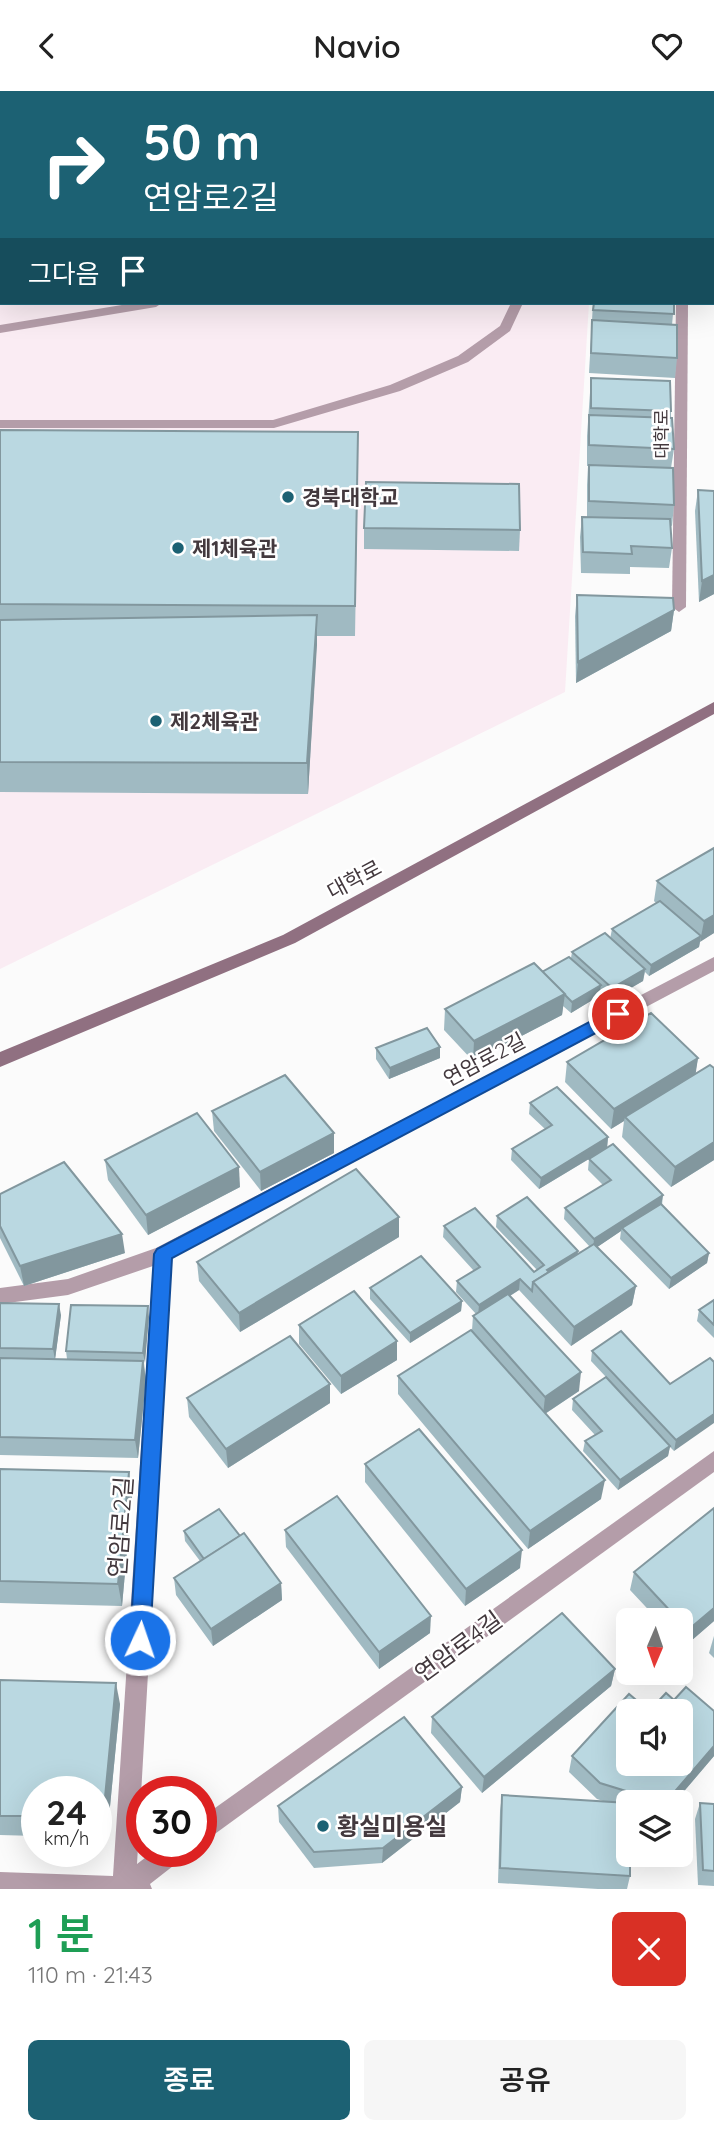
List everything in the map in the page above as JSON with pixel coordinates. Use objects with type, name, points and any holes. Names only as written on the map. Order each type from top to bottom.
[{"type":"main road","name":"대학로","points":[[0,1060],[289,939],[714,707]]},
{"type":"street","points":[[0,329],[144,305]]},
{"type":"street","points":[[0,424],[274,423],[395,388],[463,359],[505,328],[516,305]]},
{"type":"street","name":"대학로","points":[[679,607],[682,305]]},
{"type":"street","name":"연암로2길","points":[[0,1296],[68,1287],[163,1254],[714,963]]},
{"type":"street","name":"연암로2길","points":[[130,1889],[163,1254]]},
{"type":"street","name":"연암로4길","points":[[217,1820],[714,1460]]},
{"type":"street","points":[[0,1884],[130,1889],[155,1867]]},
{"type":"shaded area","name":"경북대학교","points":[[0,305],[589,305],[565,692],[0,969]]},
{"type":"building","points":[[594,305],[674,305],[674,314],[593,310]]},
{"type":"building","points":[[592,320],[677,325],[677,358],[591,353]]},
{"type":"building","points":[[591,378],[670,381],[671,411],[591,408]]},
{"type":"building","points":[[589,415],[672,418],[674,449],[589,445]]},
{"type":"building","name":"제1체육관","points":[[0,430],[358,432],[355,606],[0,604]]},
{"type":"building","points":[[589,465],[673,468],[674,505],[589,501]]},
{"type":"building","points":[[366,482],[519,484],[520,530],[364,528]]},
{"type":"building","points":[[698,490],[714,491],[714,575],[702,581]]},
{"type":"building","points":[[582,517],[670,519],[672,548],[631,546],[632,554],[583,552]]},
{"type":"building","points":[[577,595],[673,598],[674,610],[578,662]]},
{"type":"building","name":"제2체육관","points":[[317,615],[307,763],[0,762],[0,620]]},
{"type":"building","points":[[714,848],[714,915],[704,921],[657,881]]},
{"type":"building","points":[[660,901],[701,936],[651,965],[612,929]]},
{"type":"building","points":[[605,933],[645,969],[612,988],[572,952]]},
{"type":"building","points":[[569,957],[601,985],[572,1002],[542,972]]},
{"type":"building","points":[[534,963],[565,994],[474,1041],[445,1009]]},
{"type":"building","points":[[651,1013],[698,1058],[614,1109],[567,1062]]},
{"type":"building","points":[[427,1028],[440,1047],[390,1068],[376,1048]]},
{"type":"building","points":[[710,1065],[714,1068],[714,1142],[675,1167],[625,1117]]},
{"type":"building","points":[[285,1075],[334,1133],[260,1172],[212,1111]]},
{"type":"building","points":[[557,1087],[608,1137],[541,1178],[512,1149],[552,1125],[530,1103]]},
{"type":"building","points":[[197,1113],[239,1167],[146,1215],[105,1160]]},
{"type":"building","points":[[613,1144],[663,1195],[594,1239],[565,1208],[611,1180],[589,1159]]},
{"type":"building","points":[[64,1162],[122,1234],[20,1266],[0,1226],[0,1194]]},
{"type":"building","points":[[356,1169],[399,1217],[239,1313],[197,1262]]},
{"type":"building","points":[[527,1197],[578,1251],[533,1282],[532,1291],[520,1279],[479,1305],[457,1281],[480,1267],[444,1226],[475,1208],[534,1272],[544,1265],[497,1216]]},
{"type":"building","points":[[661,1204],[709,1253],[671,1278],[622,1228]]},
{"type":"building","points":[[594,1244],[636,1286],[574,1327],[533,1282]]},
{"type":"building","points":[[421,1256],[462,1301],[410,1333],[370,1288]]},
{"type":"building","points":[[354,1291],[397,1341],[341,1376],[299,1325]]},
{"type":"building","points":[[508,1294],[581,1372],[545,1397],[473,1316]]},
{"type":"building","points":[[714,1300],[714,1325],[699,1310]]},
{"type":"building","points":[[0,1303],[59,1304],[53,1349],[0,1348]]},
{"type":"building","points":[[71,1305],[148,1306],[143,1353],[66,1351]]},
{"type":"building","points":[[471,1330],[605,1480],[530,1531],[398,1376]]},
{"type":"building","points":[[621,1331],[670,1384],[710,1358],[714,1362],[714,1414],[676,1440],[592,1351]]},
{"type":"building","points":[[290,1336],[330,1384],[226,1449],[187,1398]]},
{"type":"building","points":[[0,1358],[143,1361],[135,1440],[0,1437]]},
{"type":"building","points":[[606,1377],[670,1446],[620,1480],[585,1441],[602,1431],[573,1399]]},
{"type":"building","points":[[419,1429],[522,1550],[466,1589],[365,1464]]},
{"type":"building","points":[[0,1469],[129,1472],[118,1584],[0,1581]]},
{"type":"building","points":[[337,1496],[431,1616],[379,1652],[285,1530]]},
{"type":"building","points":[[714,1508],[714,1608],[693,1626],[693,1608],[668,1608],[634,1572]]},
{"type":"building","points":[[219,1509],[240,1536],[204,1559],[184,1531]]},
{"type":"building","points":[[244,1533],[281,1583],[211,1629],[174,1578]]},
{"type":"building","points":[[562,1613],[615,1669],[484,1777],[432,1717]]},
{"type":"building","points":[[0,1680],[116,1683],[107,1776],[21,1776],[21,1816],[0,1816]]},
{"type":"building","points":[[686,1687],[714,1711],[714,1746],[693,1770],[693,1699],[675,1699]]},
{"type":"building","points":[[666,1693],[673,1699],[660,1699]]},
{"type":"building","points":[[616,1708],[616,1776],[688,1776],[676,1790],[623,1790],[600,1783],[572,1756]]},
{"type":"building","points":[[404,1717],[462,1787],[383,1848],[314,1852],[278,1806]]},
{"type":"building","points":[[502,1795],[616,1802],[616,1867],[630,1867],[630,1876],[500,1868]]},
{"type":"building","points":[[700,1803],[714,1804],[714,1871],[703,1870]]},
{"type":"place","name":"경북대학교","points":[[288,497]]},
{"type":"place","name":"제1체육관","points":[[178,548]]},
{"type":"place","name":"제2체육관","points":[[156,721]]},
{"type":"place","name":"황실미용실","points":[[323,1826]]},
{"type":"route","points":[[140,1640],[163,1254],[618,1014]]}]
